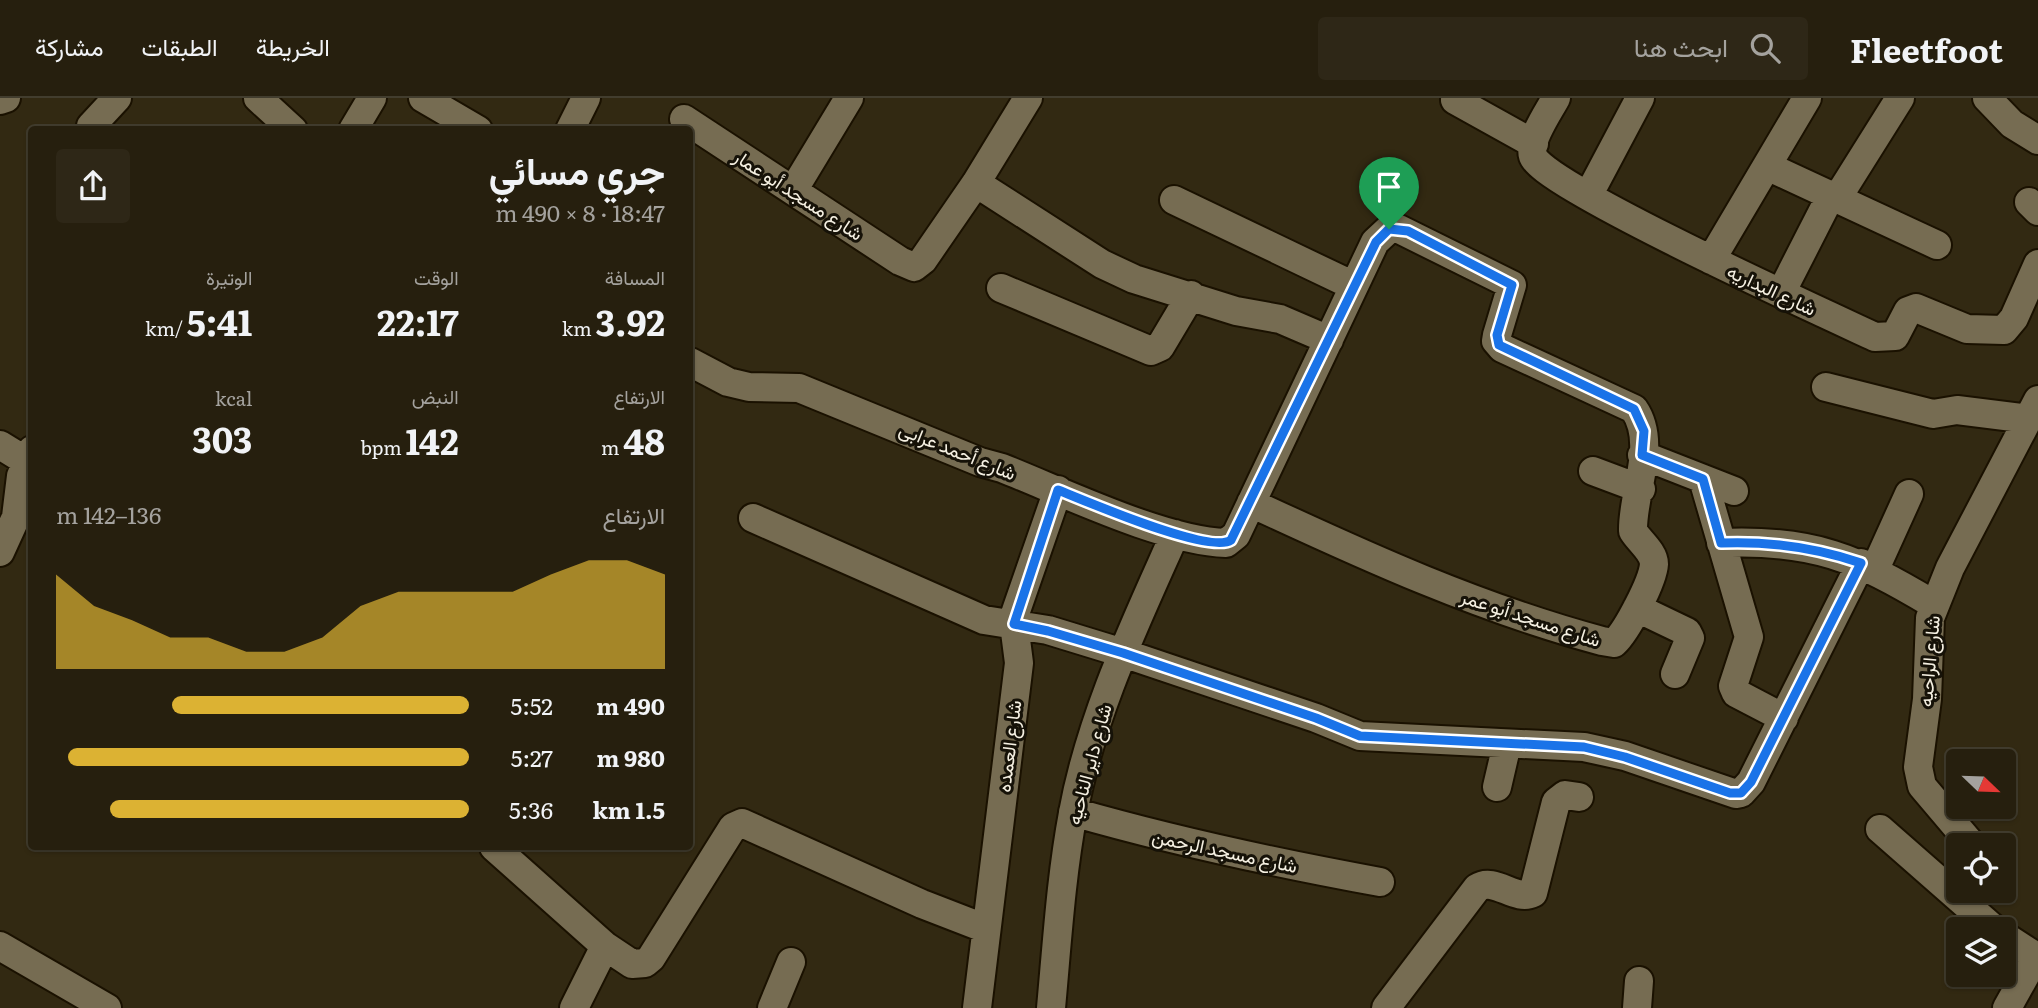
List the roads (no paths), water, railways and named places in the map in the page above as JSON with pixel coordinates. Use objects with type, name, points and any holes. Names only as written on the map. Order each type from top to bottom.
[{"type":"street","points":[[0,100],[6,98]]},
{"type":"street","points":[[91,126],[117,98]]},
{"type":"street","points":[[258,98],[289,126]]},
{"type":"street","points":[[355,126],[372,98]]},
{"type":"street","points":[[423,98],[471,126]]},
{"type":"street","points":[[572,126],[586,98]]},
{"type":"street","points":[[794,189],[849,98]]},
{"type":"street","points":[[1028,98],[976,183],[1102,264],[1134,279],[1236,311],[1280,319],[1329,340]]},
{"type":"street","points":[[1588,196],[1640,98]]},
{"type":"street","points":[[1711,260],[1807,98]]},
{"type":"street","points":[[1781,293],[1833,198],[1900,98]]},
{"type":"street","points":[[1455,100],[1534,144],[1547,101]]},
{"type":"street","points":[[2002,104],[2024,133],[2038,140]]},
{"type":"street","name":"شارع مسجد أبو عمار","points":[[686,116],[900,261],[914,267],[923,260],[976,183]]},
{"type":"street","name":"شارع البداريه","points":[[1534,144],[1531,153],[1536,163],[1588,196],[1711,260],[1884,339],[1895,336],[1908,311],[1916,308],[1967,329],[2004,330],[2014,318],[2032,272],[2038,264]]},
{"type":"street","points":[[1767,166],[1937,245]]},
{"type":"street","points":[[1174,200],[1354,286],[1251,503]]},
{"type":"street","name":"شارع مسجد أبو عمر","points":[[1251,503],[1383,564],[1500,611],[1589,638],[1614,643],[1637,608],[1654,565],[1651,554],[1633,531],[1641,489],[1644,431],[1634,409],[1499,345],[1497,335],[1512,285],[1408,231],[1389,229],[1376,242],[1354,286]]},
{"type":"street","points":[[1001,288],[1151,351],[1160,347],[1191,295]]},
{"type":"street","name":"شارع أحمد عرابى","points":[[693,364],[728,382],[749,387],[799,388],[980,462],[1175,534],[1226,544],[1236,535],[1251,503]]},
{"type":"street","points":[[1826,387],[1933,415],[1957,410],[2033,409]]},
{"type":"street","name":"شارع الراحيه","points":[[1962,833],[1922,786],[1918,767],[1927,699],[1933,604],[2033,409]]},
{"type":"street","points":[[0,445],[28,455]]},
{"type":"street","points":[[1642,455],[1734,491]]},
{"type":"street","points":[[0,552],[24,522],[20,476],[28,457]]},
{"type":"street","points":[[1593,471],[1641,489]]},
{"type":"street","points":[[1703,479],[1749,637],[1733,686],[1736,692],[1784,718]]},
{"type":"street","name":"شارع العمده","points":[[976,1008],[1019,663],[1014,624],[1058,490]]},
{"type":"street","points":[[753,518],[984,620],[1048,631],[1123,653],[1316,718],[1360,736],[1556,744],[1611,753],[1735,794],[1751,782],[1909,494]]},
{"type":"street","name":"شارع داير الناحيه","points":[[1051,1008],[1073,812],[1096,725],[1123,653],[1175,534]]},
{"type":"street","points":[[1721,543],[1789,545],[1868,566],[1933,604]]},
{"type":"street","points":[[1637,608],[1687,632],[1690,638],[1675,674]]},
{"type":"street","points":[[1497,787],[1507,744]]},
{"type":"street","points":[[1386,1008],[1476,888],[1486,884],[1524,896],[1534,893],[1556,802],[1564,795],[1579,797]]},
{"type":"street","name":"شارع مسجد الرحمن","points":[[1073,812],[1236,854],[1380,882]]},
{"type":"street","points":[[497,850],[605,946],[632,964],[645,964],[733,827],[741,822],[922,904],[984,928]]},
{"type":"street","points":[[1880,829],[1986,912]]},
{"type":"street","points":[[2007,1008],[2037,957],[2016,944]]},
{"type":"street","points":[[0,946],[107,1008]]},
{"type":"street","points":[[574,1008],[605,946]]},
{"type":"street","points":[[772,1008],[790,962]]}]
